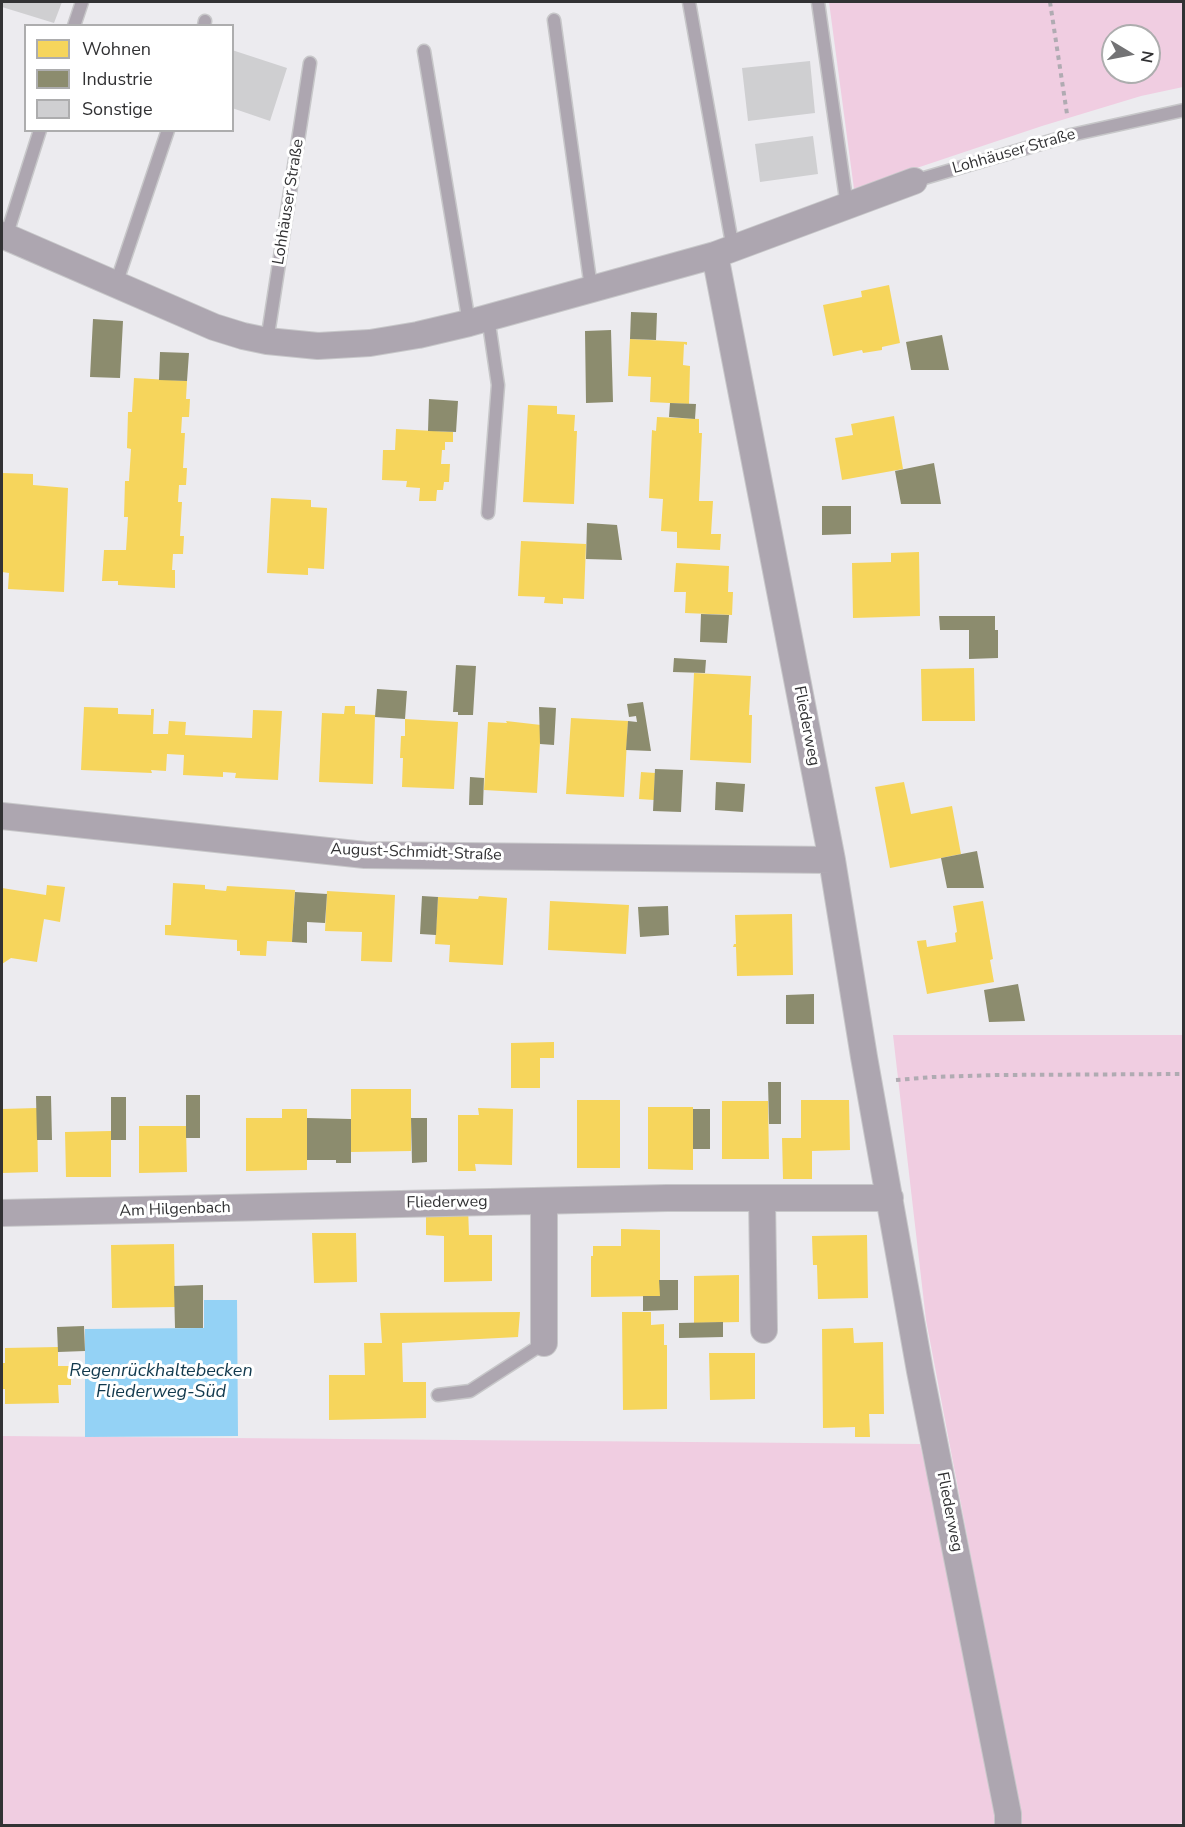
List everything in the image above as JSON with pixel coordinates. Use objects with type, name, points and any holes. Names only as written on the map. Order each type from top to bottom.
[{"type":"street","name":"Lohhäuser Straße","points":[[4,236],[214,327],[267,341],[318,346],[370,343],[418,335],[478,320],[724,252],[914,181]]},
{"type":"street","name":"Fliederweg","points":[[724,252],[920,1371],[1008,1814],[1008,1826]]},
{"type":"street","name":"August-Schmidt-Straße","points":[[2,816],[365,855],[832,860]]},
{"type":"street","points":[[762,1198],[764,1330]]},
{"type":"street","name":"Fliederweg","points":[[349,1205],[890,1198]]},
{"type":"street","points":[[544,1201],[544,1343]]},
{"type":"street","name":"Am Hilgenbach","points":[[2,1213],[349,1205]]},
{"type":"lane","points":[[75,24],[82,2]]},
{"type":"lane","points":[[689,2],[724,252]]},
{"type":"lane","points":[[818,2],[847,206]]},
{"type":"lane","points":[[554,20],[591,288]]},
{"type":"lane","points":[[424,51],[478,320],[498,385],[488,513]]},
{"type":"lane","name":"Lohhäuser Straße","points":[[267,341],[310,63]]},
{"type":"lane","name":"Lohhäuser Straße","points":[[914,181],[1071,135],[1184,110]]},
{"type":"lane","name":"Lohhäuser Straße","points":[[4,236],[39,132]]},
{"type":"lane","points":[[116,284],[167,132]]},
{"type":"lane","points":[[438,1395],[470,1391],[544,1343]]},
{"type":"path","points":[[1050,2],[1071,135]]},
{"type":"path","points":[[869,1083],[933,1077],[997,1075],[1184,1074]]},
{"type":"shaded area","points":[[829,2],[1183,2],[1183,87],[1141,96],[1042,126],[854,189]]},
{"type":"shaded area","points":[[893,1035],[1183,1035],[1183,1823],[1165,1826],[1019,1825],[926,1320]]},
{"type":"shaded area","points":[[2,1436],[920,1444],[956,1600],[998,1811],[994,1826],[2,1826]]},
{"type":"water","name":"Regenrückhaltebecken Fliederweg-Süd","points":[[204,1300],[237,1300],[238,1436],[85,1437],[85,1329],[204,1328]]},
{"type":"building: Wohnen","points":[[889,285],[900,343],[882,347],[882,350],[863,353],[862,350],[833,356],[823,305],[862,297],[861,291]]},
{"type":"building: Wohnen","points":[[630,339],[687,342],[687,345],[684,344],[683,365],[690,366],[689,404],[650,402],[651,377],[628,376]]},
{"type":"building: Wohnen","points":[[134,378],[187,381],[186,399],[190,399],[189,417],[182,417],[181,433],[185,433],[183,468],[187,468],[186,485],[179,485],[178,502],[182,502],[180,536],[184,536],[183,554],[173,554],[172,570],[175,570],[175,588],[118,585],[118,581],[102,581],[104,550],[126,550],[128,517],[124,517],[125,481],[129,481],[131,449],[127,448],[128,412],[132,412]]},
{"type":"building: Wohnen","points":[[528,405],[557,406],[557,414],[575,415],[574,431],[577,431],[574,504],[523,502]]},
{"type":"building: Wohnen","points":[[894,416],[903,469],[842,480],[835,438],[853,435],[851,424]]},
{"type":"building: Wohnen","points":[[657,417],[699,419],[699,433],[702,433],[699,501],[713,501],[711,534],[721,534],[720,550],[677,548],[677,532],[661,531],[663,499],[649,498],[652,430],[656,431]]},
{"type":"building: Wohnen","points":[[396,429],[453,432],[453,442],[445,442],[445,450],[442,450],[441,464],[450,464],[449,482],[444,482],[443,490],[437,490],[436,501],[419,501],[420,488],[406,487],[407,481],[382,480],[383,450],[395,450]]},
{"type":"building: Wohnen","points":[[2,473],[33,474],[33,485],[68,488],[64,592],[8,589],[9,573],[2,572]]},
{"type":"building: Wohnen","points":[[271,498],[311,500],[311,507],[327,508],[324,569],[308,568],[308,575],[267,573]]},
{"type":"building: Wohnen","points":[[521,541],[586,544],[584,599],[563,598],[563,604],[544,603],[545,597],[518,596]]},
{"type":"building: Wohnen","points":[[919,552],[920,616],[853,618],[852,563],[891,562],[891,553]]},
{"type":"building: Wohnen","points":[[676,563],[729,566],[728,592],[733,592],[732,615],[685,613],[686,592],[674,592]]},
{"type":"building: Wohnen","points":[[974,668],[975,721],[922,721],[921,669]]},
{"type":"building: Wohnen","points":[[694,673],[751,676],[749,715],[752,715],[751,763],[690,760]]},
{"type":"building: Wohnen","points":[[345,706],[355,706],[355,714],[375,715],[373,784],[319,782],[322,713],[344,714]]},
{"type":"building: Wohnen","points":[[84,707],[118,708],[118,714],[151,715],[151,709],[154,709],[153,734],[168,734],[169,721],[186,722],[185,735],[252,738],[253,710],[282,711],[278,780],[235,778],[236,773],[223,772],[223,777],[183,775],[184,755],[167,754],[166,771],[151,770],[152,773],[81,770]]},
{"type":"building: Wohnen","points":[[571,718],[628,721],[624,797],[566,794]]},
{"type":"building: Wohnen","points":[[405,719],[458,722],[454,789],[402,787],[403,758],[400,758],[401,736],[405,736]]},
{"type":"building: Wohnen","points":[[506,721],[541,725],[537,793],[484,790],[488,722],[507,723]]},
{"type":"building: Wohnen","points":[[641,772],[655,773],[654,800],[639,799]]},
{"type":"building: Wohnen","points":[[904,782],[911,814],[952,806],[961,854],[890,868],[875,787]]},
{"type":"building: Wohnen","points":[[173,883],[205,885],[205,889],[226,891],[227,886],[295,890],[292,942],[267,941],[266,956],[240,955],[240,951],[237,951],[237,940],[165,935],[165,925],[171,925]]},
{"type":"building: Wohnen","points":[[47,885],[65,887],[60,922],[44,919],[37,962],[11,958],[2,964],[2,888],[46,895]]},
{"type":"building: Wohnen","points":[[327,891],[395,895],[392,962],[361,961],[362,932],[325,931]]},
{"type":"building: Wohnen","points":[[479,896],[507,898],[503,965],[449,962],[450,945],[435,944],[438,897],[478,899]]},
{"type":"building: Wohnen","points":[[550,901],[629,905],[626,954],[548,950]]},
{"type":"building: Wohnen","points":[[983,901],[993,959],[990,960],[994,982],[927,994],[917,941],[926,940],[927,947],[956,942],[955,933],[957,932],[953,906]]},
{"type":"building: Wohnen","points":[[792,914],[793,975],[737,976],[736,947],[733,947],[736,944],[735,915]]},
{"type":"building: Wohnen","points":[[554,1042],[554,1058],[540,1058],[540,1088],[511,1088],[511,1043]]},
{"type":"building: Wohnen","points":[[351,1089],[411,1089],[411,1151],[351,1152]]},
{"type":"building: Wohnen","points":[[577,1100],[620,1100],[620,1168],[577,1168]]},
{"type":"building: Wohnen","points":[[801,1100],[849,1100],[850,1150],[812,1151],[812,1179],[783,1179],[782,1138],[801,1138]]},
{"type":"building: Wohnen","points":[[722,1101],[768,1101],[769,1159],[722,1159]]},
{"type":"building: Wohnen","points":[[648,1107],[693,1107],[693,1170],[648,1169]]},
{"type":"building: Wohnen","points":[[37,1108],[38,1172],[2,1173],[2,1109]]},
{"type":"building: Wohnen","points":[[478,1108],[513,1109],[512,1165],[475,1164],[476,1171],[458,1171],[458,1115],[479,1115]]},
{"type":"building: Wohnen","points":[[282,1109],[307,1109],[307,1170],[246,1171],[246,1118],[282,1118]]},
{"type":"building: Wohnen","points":[[139,1126],[186,1126],[187,1172],[139,1173]]},
{"type":"building: Wohnen","points":[[111,1131],[111,1177],[66,1177],[65,1132]]},
{"type":"building: Wohnen","points":[[468,1207],[469,1235],[492,1235],[492,1281],[444,1282],[444,1236],[426,1235],[426,1208]]},
{"type":"building: Wohnen","points":[[621,1229],[660,1230],[660,1296],[591,1297],[593,1246],[621,1246]]},
{"type":"building: Wohnen","points":[[312,1233],[356,1233],[357,1282],[314,1283]]},
{"type":"building: Wohnen","points":[[867,1235],[868,1298],[818,1299],[817,1265],[813,1265],[812,1236]]},
{"type":"building: Wohnen","points":[[174,1244],[175,1307],[112,1308],[111,1245]]},
{"type":"building: Wohnen","points":[[739,1275],[739,1322],[694,1323],[694,1276]]},
{"type":"building: Wohnen","points":[[520,1312],[518,1337],[402,1343],[403,1382],[426,1382],[426,1418],[329,1420],[329,1375],[365,1375],[364,1343],[382,1343],[380,1313]]},
{"type":"building: Wohnen","points":[[622,1312],[651,1312],[651,1325],[664,1324],[664,1345],[667,1345],[667,1409],[623,1410]]},
{"type":"building: Wohnen","points":[[853,1328],[854,1343],[883,1342],[884,1414],[869,1414],[870,1437],[855,1437],[855,1427],[823,1428],[822,1329]]},
{"type":"building: Wohnen","points":[[58,1347],[58,1366],[71,1366],[71,1385],[58,1385],[59,1403],[5,1404],[5,1389],[2,1389],[2,1363],[5,1363],[5,1348]]},
{"type":"building: Wohnen","points":[[709,1353],[755,1353],[755,1399],[710,1400]]},
{"type":"building: Industrie","points":[[631,312],[657,313],[656,340],[630,339]]},
{"type":"building: Industrie","points":[[93,319],[123,321],[120,378],[90,377]]},
{"type":"building: Industrie","points":[[611,330],[613,402],[586,403],[585,331]]},
{"type":"building: Industrie","points":[[942,335],[949,370],[911,370],[906,342]]},
{"type":"building: Industrie","points":[[160,352],[189,353],[187,381],[159,380]]},
{"type":"building: Industrie","points":[[429,399],[458,401],[456,432],[428,431]]},
{"type":"building: Industrie","points":[[670,403],[696,404],[695,419],[669,417]]},
{"type":"building: Industrie","points":[[934,463],[941,504],[901,504],[895,471]]},
{"type":"building: Industrie","points":[[822,506],[851,506],[851,534],[822,535]]},
{"type":"building: Industrie","points":[[587,523],[617,525],[622,560],[586,559]]},
{"type":"building: Industrie","points":[[701,614],[729,615],[727,643],[700,642]]},
{"type":"building: Industrie","points":[[939,616],[995,616],[995,630],[998,630],[998,658],[969,659],[969,630],[940,630]]},
{"type":"building: Industrie","points":[[674,658],[706,660],[705,673],[673,672]]},
{"type":"building: Industrie","points":[[456,665],[476,666],[473,715],[458,715],[458,712],[453,712]]},
{"type":"building: Industrie","points":[[377,689],[407,691],[405,719],[375,717]]},
{"type":"building: Industrie","points":[[643,702],[651,751],[626,750],[628,721],[637,722],[636,716],[629,717],[627,704]]},
{"type":"building: Industrie","points":[[539,707],[556,708],[554,745],[540,744]]},
{"type":"building: Industrie","points":[[655,769],[683,770],[681,812],[653,811]]},
{"type":"building: Industrie","points":[[470,777],[484,778],[483,805],[469,805]]},
{"type":"building: Industrie","points":[[716,782],[745,784],[743,812],[715,810]]},
{"type":"building: Industrie","points":[[977,851],[984,888],[947,888],[941,858]]},
{"type":"building: Industrie","points":[[295,892],[327,894],[325,923],[307,922],[307,943],[292,942]]},
{"type":"building: Industrie","points":[[422,896],[438,897],[436,935],[420,934]]},
{"type":"building: Industrie","points":[[668,906],[669,935],[640,937],[638,907]]},
{"type":"building: Industrie","points":[[1018,984],[1025,1021],[989,1022],[984,990]]},
{"type":"building: Industrie","points":[[814,994],[814,1024],[786,1024],[786,995]]},
{"type":"building: Industrie","points":[[768,1082],[781,1082],[781,1124],[769,1124]]},
{"type":"building: Industrie","points":[[186,1095],[200,1095],[200,1138],[186,1138]]},
{"type":"building: Industrie","points":[[36,1096],[51,1096],[52,1140],[37,1140]]},
{"type":"building: Industrie","points":[[111,1097],[126,1097],[126,1140],[111,1140]]},
{"type":"building: Industrie","points":[[693,1109],[710,1109],[710,1149],[693,1149]]},
{"type":"building: Industrie","points":[[307,1118],[351,1119],[351,1163],[336,1163],[336,1160],[307,1160]]},
{"type":"building: Industrie","points":[[411,1118],[427,1118],[427,1162],[412,1163]]},
{"type":"building: Industrie","points":[[659,1280],[678,1280],[678,1310],[643,1311],[643,1296],[660,1296]]},
{"type":"building: Industrie","points":[[203,1285],[203,1328],[175,1328],[174,1286]]},
{"type":"building: Industrie","points":[[723,1322],[723,1337],[679,1338],[679,1323]]},
{"type":"building: Industrie","points":[[84,1326],[85,1351],[58,1352],[57,1327]]},
{"type":"building: Sonstige","points":[[2,2],[62,2],[54,23],[2,7]]},
{"type":"building: Sonstige","points":[[234,51],[287,68],[270,121],[234,109]]},
{"type":"building: Sonstige","points":[[810,61],[815,113],[748,121],[742,68]]},
{"type":"building: Sonstige","points":[[813,136],[818,174],[760,182],[755,144]]}]
